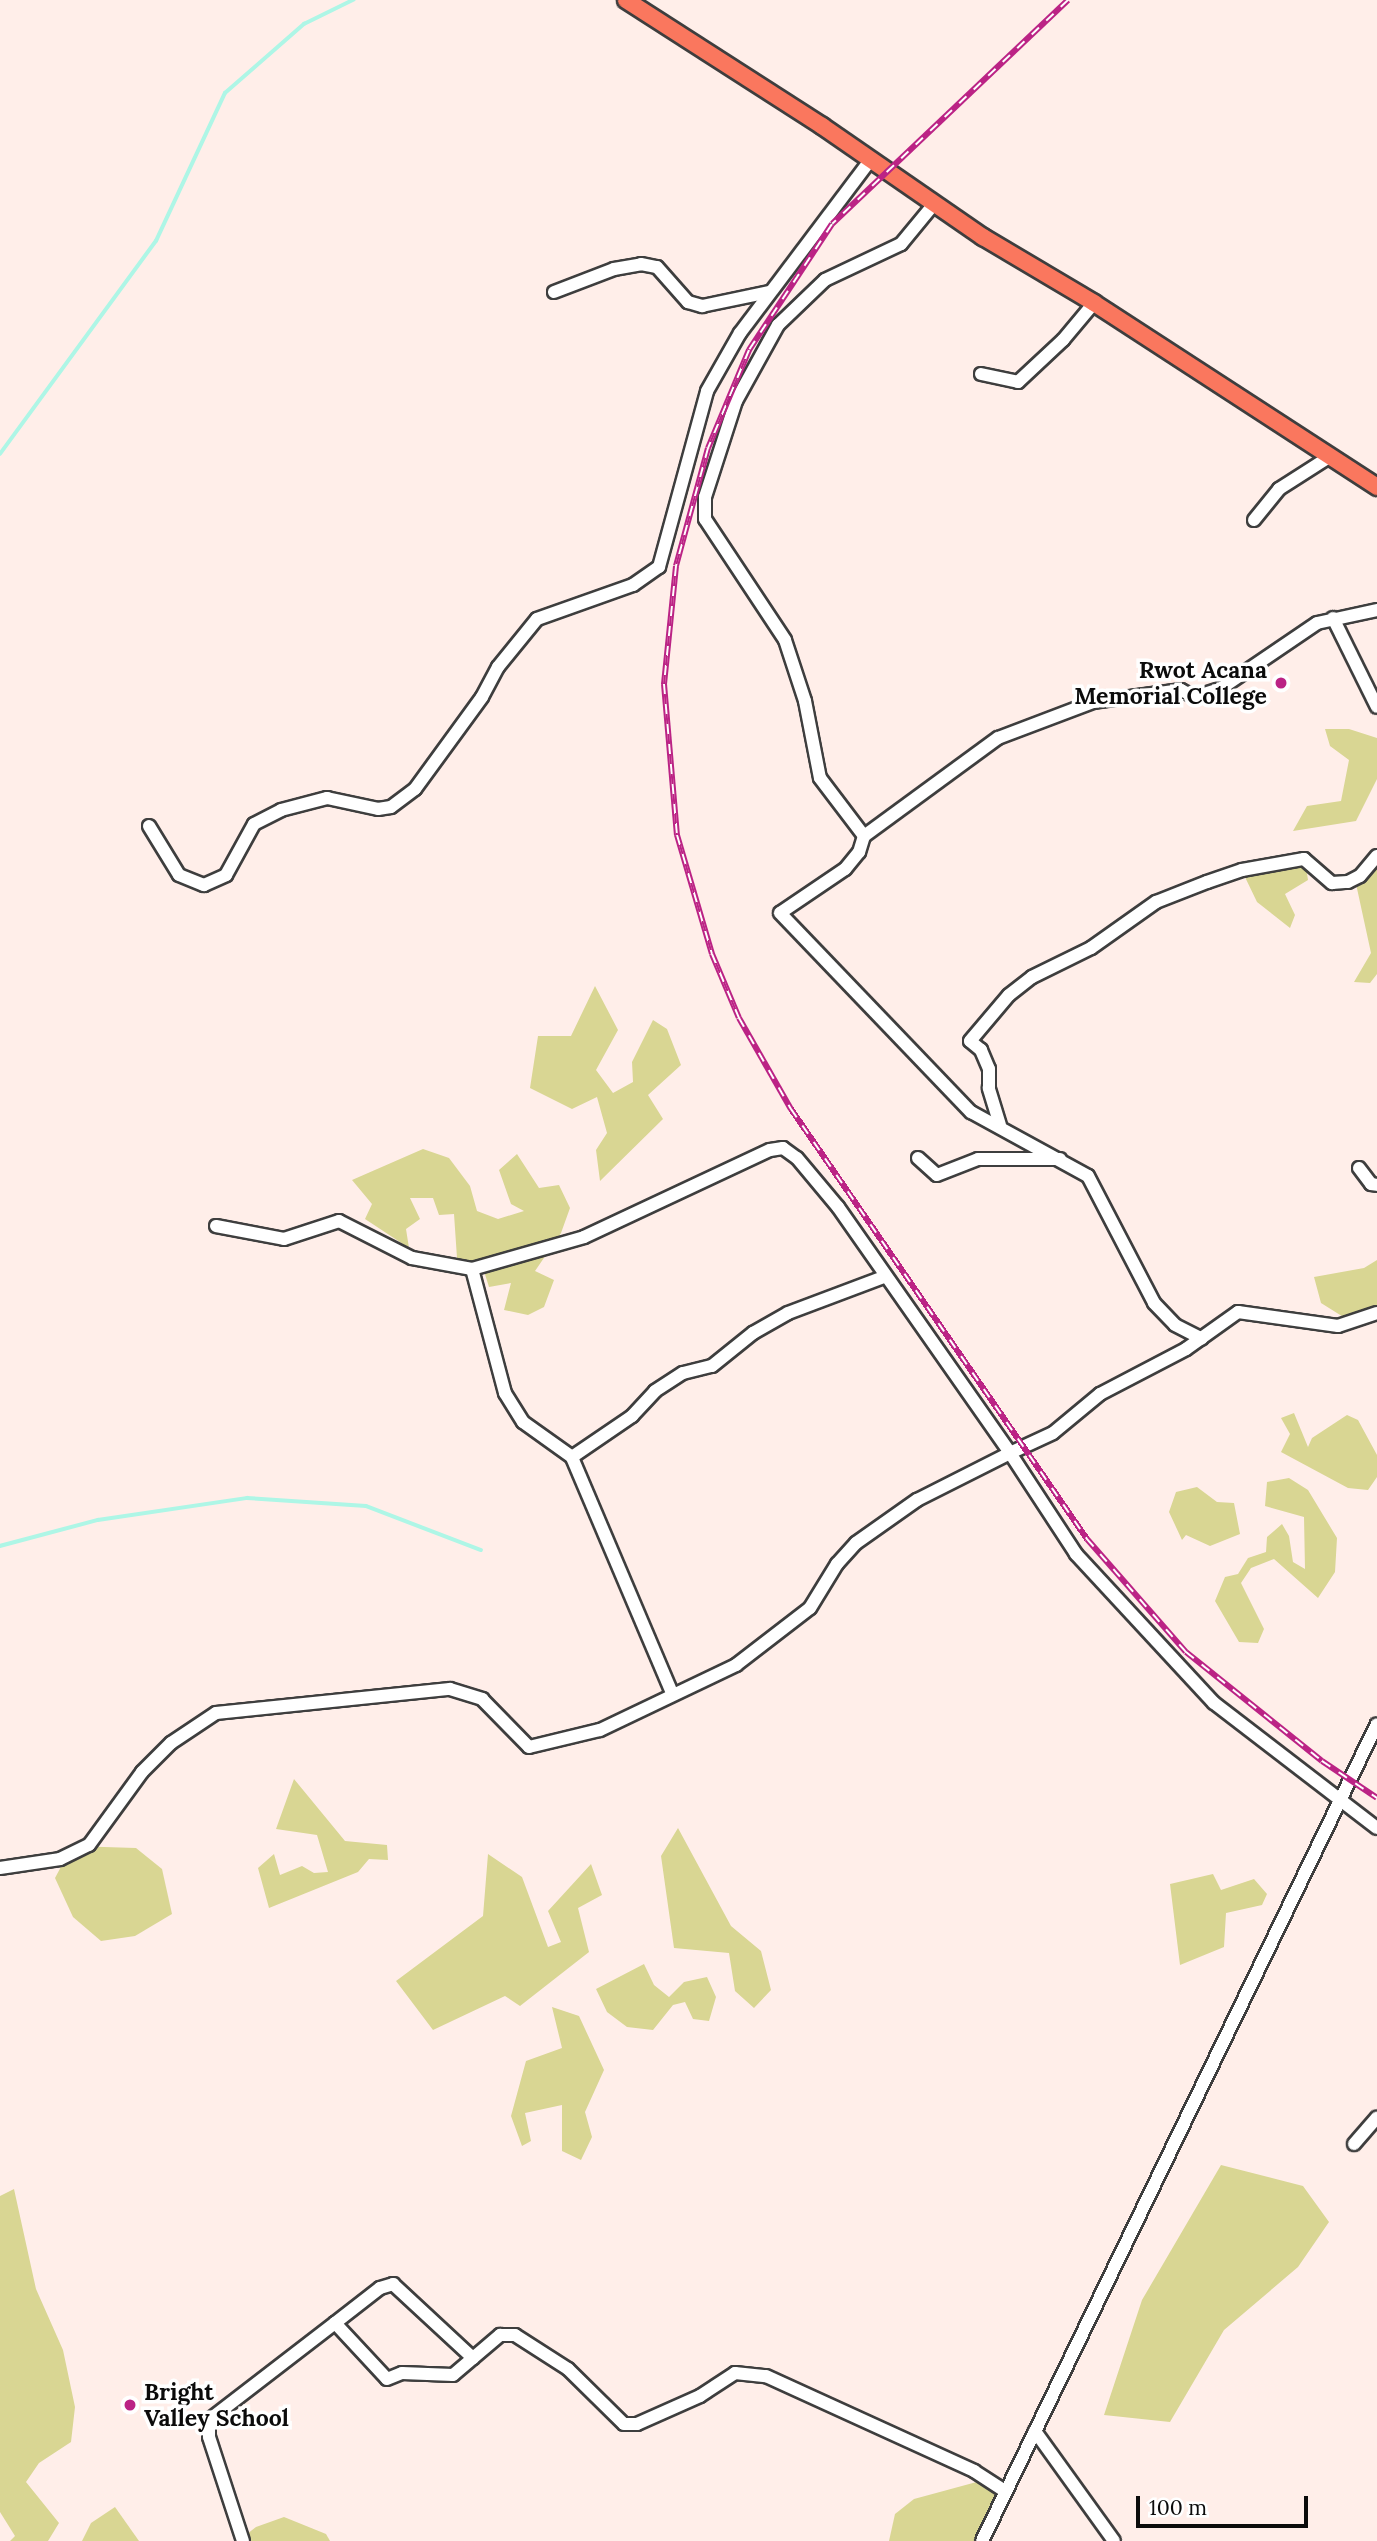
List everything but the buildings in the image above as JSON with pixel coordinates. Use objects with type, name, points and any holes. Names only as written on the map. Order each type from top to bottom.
[{"type":"main road","points":[[626,0],[822,126],[869,162],[933,204],[1094,303],[1377,487]]},
{"type":"street","points":[[149,826],[180,874],[204,885],[226,875],[254,824],[281,810],[327,799],[378,810],[391,807],[415,789],[482,697],[498,667],[537,619],[633,585],[659,566],[707,391],[769,292],[869,162]]},
{"type":"street","points":[[864,836],[820,778],[805,701],[785,640],[703,511],[736,401],[770,336],[825,280],[901,244],[933,204]]},
{"type":"street","points":[[554,292],[614,269],[641,264],[657,267],[688,302],[702,306],[769,292]]},
{"type":"street","points":[[981,374],[1018,382],[1063,340],[1094,303]]},
{"type":"street","points":[[1254,520],[1279,489],[1329,457]]},
{"type":"street","points":[[1202,1339],[1175,1325],[1154,1303],[1095,1183],[1062,1159],[971,1112],[779,913],[845,869],[859,852],[864,836],[998,738],[1093,702],[1181,690],[1195,697],[1220,689],[1303,631],[1333,618],[1377,610]]},
{"type":"street","points":[[1333,618],[1377,707]]},
{"type":"street","points":[[1000,1125],[989,1088],[989,1069],[981,1050],[970,1041],[1009,995],[1032,977],[1091,948],[1156,902],[1207,882],[1242,870],[1304,859],[1332,883],[1348,882],[1360,876],[1377,856]]},
{"type":"street","points":[[216,1226],[284,1239],[339,1221],[412,1258],[472,1269],[584,1237],[770,1150],[783,1148],[797,1158],[838,1207],[884,1277],[945,1355],[1076,1554],[1166,1655],[1214,1703],[1377,1828]]},
{"type":"street","points":[[918,1158],[937,1175],[978,1159],[1062,1159]]},
{"type":"street","points":[[1360,1168],[1371,1184],[1377,1185]]},
{"type":"street","points":[[472,1269],[505,1392],[514,1409],[532,1429],[572,1457],[671,1693]]},
{"type":"street","points":[[572,1457],[682,1373],[712,1366],[753,1333],[788,1313],[884,1277]]},
{"type":"street","points":[[0,1868],[60,1859],[89,1845],[142,1772],[171,1744],[216,1713],[450,1689],[482,1699],[517,1739],[537,1747],[600,1730],[671,1693],[727,1671],[810,1608],[848,1550],[887,1520],[1010,1453],[1053,1433],[1114,1385],[1202,1339],[1225,1319],[1245,1311],[1338,1326],[1377,1313]]},
{"type":"street","points":[[982,2541],[1226,2042],[1338,1800],[1377,1724]]},
{"type":"street","points":[[1354,2144],[1377,2118]]},
{"type":"street","points":[[243,2541],[209,2437],[209,2420],[335,2323],[393,2284],[473,2358]]},
{"type":"street","points":[[335,2323],[384,2378],[402,2373],[453,2375],[500,2335],[515,2335],[568,2369],[620,2422],[631,2425],[700,2396],[735,2373],[766,2376],[962,2466],[1006,2491]]},
{"type":"street","points":[[1035,2431],[1114,2541]]},
{"type":"shaded area","points":[[1325,729],[1349,729],[1377,738],[1377,779],[1356,821],[1293,831],[1307,806],[1341,801],[1349,760],[1330,746]]},
{"type":"shaded area","points":[[1377,857],[1377,974],[1370,983],[1354,982],[1371,953],[1353,870]]},
{"type":"shaded area","points":[[1284,864],[1306,867],[1308,880],[1285,894],[1295,915],[1290,928],[1257,902],[1244,875]]},
{"type":"shaded area","points":[[595,986],[618,1030],[596,1070],[613,1093],[633,1082],[632,1062],[653,1020],[667,1029],[681,1065],[648,1095],[663,1119],[600,1181],[596,1150],[607,1133],[597,1097],[572,1109],[530,1088],[538,1036],[571,1036]]},
{"type":"shaded area","points":[[423,1149],[449,1158],[470,1186],[477,1211],[498,1219],[524,1211],[511,1204],[499,1170],[517,1154],[539,1188],[559,1185],[570,1208],[561,1233],[535,1271],[554,1280],[544,1307],[528,1315],[504,1310],[511,1283],[489,1287],[483,1268],[457,1258],[454,1214],[439,1215],[433,1198],[410,1198],[420,1219],[406,1229],[409,1248],[365,1219],[372,1204],[352,1180]]},
{"type":"shaded area","points":[[1377,1260],[1377,1305],[1345,1318],[1321,1303],[1314,1277],[1364,1268]]},
{"type":"shaded area","points":[[1294,1413],[1308,1447],[1312,1438],[1347,1415],[1358,1420],[1377,1455],[1377,1477],[1368,1490],[1348,1488],[1281,1452],[1290,1434],[1281,1418]]},
{"type":"shaded area","points":[[1289,1478],[1308,1490],[1337,1538],[1335,1572],[1318,1598],[1274,1559],[1251,1568],[1241,1583],[1264,1629],[1258,1643],[1239,1642],[1215,1601],[1225,1577],[1238,1574],[1248,1558],[1266,1552],[1267,1537],[1282,1524],[1289,1536],[1293,1562],[1305,1569],[1304,1517],[1265,1506],[1267,1482]]},
{"type":"shaded area","points":[[1197,1487],[1217,1502],[1234,1503],[1240,1534],[1210,1546],[1186,1535],[1182,1540],[1169,1512],[1176,1492]]},
{"type":"shaded area","points":[[294,1779],[345,1841],[387,1845],[388,1860],[369,1859],[358,1872],[269,1908],[258,1868],[274,1854],[280,1875],[302,1866],[314,1873],[328,1872],[317,1835],[276,1829]]},
{"type":"shaded area","points":[[678,1828],[731,1926],[761,1951],[771,1990],[754,2008],[735,1991],[729,1953],[674,1948],[661,1856]]},
{"type":"shaded area","points":[[72,1846],[136,1848],[162,1869],[172,1914],[135,1936],[101,1941],[73,1917],[55,1878]]},
{"type":"shaded area","points":[[488,1854],[522,1877],[548,1947],[561,1942],[548,1911],[591,1864],[602,1895],[578,1908],[589,1952],[520,2006],[505,1996],[433,2030],[396,1981],[483,1916]]},
{"type":"shaded area","points":[[1213,1874],[1221,1890],[1254,1879],[1267,1894],[1262,1905],[1226,1913],[1224,1947],[1180,1965],[1170,1884]]},
{"type":"shaded area","points":[[644,1964],[654,1985],[669,1997],[684,1982],[707,1977],[716,1997],[709,2021],[693,2019],[685,2002],[673,2005],[653,2030],[627,2027],[607,2012],[596,1989]]},
{"type":"shaded area","points":[[552,2007],[579,2016],[604,2070],[585,2112],[592,2137],[581,2160],[562,2151],[562,2105],[525,2113],[531,2141],[522,2146],[511,2116],[526,2061],[562,2048]]},
{"type":"shaded area","points":[[1221,2165],[1303,2186],[1329,2222],[1298,2267],[1224,2330],[1170,2422],[1104,2415],[1142,2300]]},
{"type":"shaded area","points":[[14,2189],[36,2289],[63,2350],[75,2407],[71,2442],[39,2463],[26,2482],[59,2523],[48,2541],[10,2541],[15,2536],[0,2512],[0,2196]]},
{"type":"shaded area","points":[[984,2480],[1002,2502],[989,2541],[889,2541],[895,2514],[914,2499]]},
{"type":"shaded area","points":[[115,2507],[139,2541],[82,2541],[91,2523]]},
{"type":"shaded area","points":[[284,2517],[326,2534],[330,2541],[238,2541],[256,2527]]},
{"type":"waterway","points":[[0,454],[156,241],[225,93],[304,24],[353,0]]},
{"type":"waterway","points":[[0,1546],[98,1520],[247,1498],[366,1506],[481,1550]]},
{"type":"railway","points":[[1068,0],[832,224],[749,350],[708,448],[676,566],[664,684],[677,835],[712,954],[739,1018],[791,1109],[1087,1539],[1186,1652],[1322,1761],[1377,1798]]},
{"type":"place","name":"Rwot Acana Memorial College","points":[[1281,683]]},
{"type":"place","name":"Bright Valley School","points":[[130,2405]]}]
